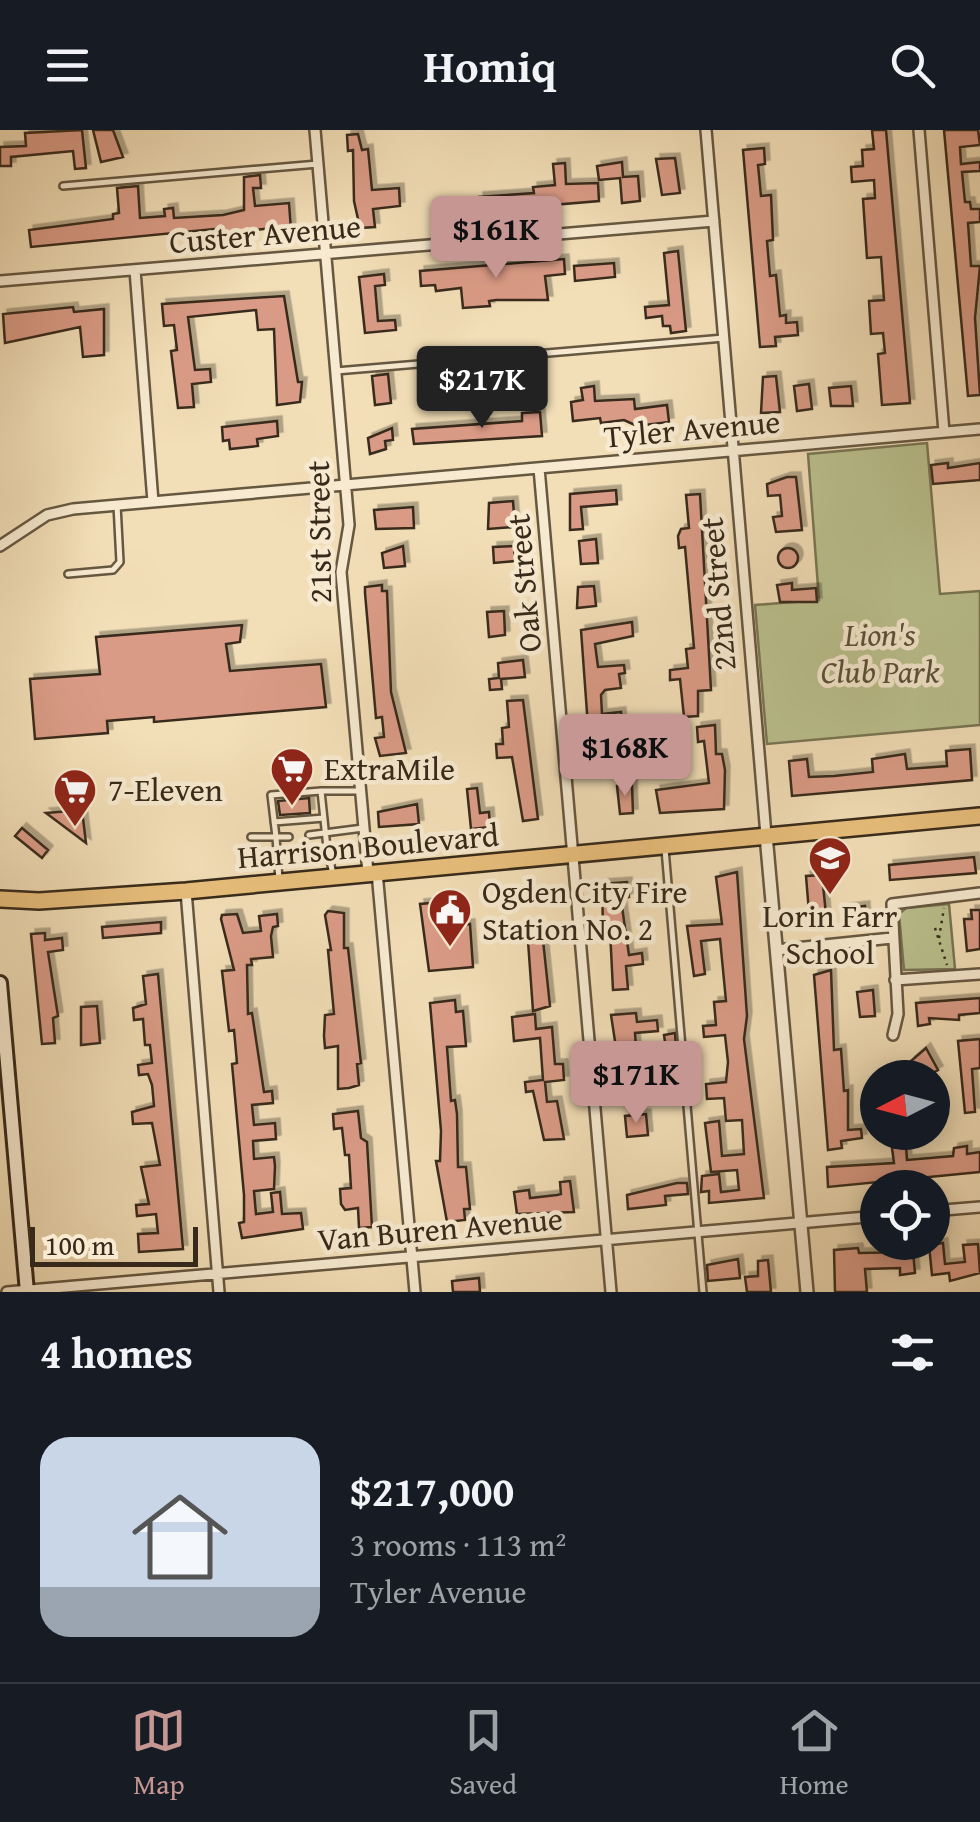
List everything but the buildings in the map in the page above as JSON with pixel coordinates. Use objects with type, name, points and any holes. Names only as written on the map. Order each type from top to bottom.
[{"type":"main road","name":"Harrison Boulevard","points":[[0,900],[39,902],[186,890],[980,816]]},
{"type":"main road","points":[[0,983],[5,1099],[27,1291]]},
{"type":"street","name":"21st Street","points":[[315,130],[350,525],[341,572],[363,828],[373,873],[414,1292]]},
{"type":"street","name":"22nd Street","points":[[706,130],[806,1292]]},
{"type":"street","points":[[919,130],[944,432]]},
{"type":"street","name":"Custer Avenue","points":[[0,281],[714,221]]},
{"type":"street","points":[[135,270],[153,502]]},
{"type":"street","name":"Tyler Avenue","points":[[0,546],[47,515],[117,505],[980,429]]},
{"type":"street","name":"Oak Street","points":[[540,468],[610,1292]]},
{"type":"street","points":[[186,890],[219,1292]]},
{"type":"street","points":[[893,1035],[898,1014],[892,904],[980,893]]},
{"type":"street","points":[[776,950],[892,938]]},
{"type":"street","points":[[895,980],[980,974]]},
{"type":"street","points":[[950,1210],[980,1208]]},
{"type":"street","name":"Van Buren Avenue","points":[[8,1292],[860,1218]]},
{"type":"lane","points":[[63,186],[318,164]]},
{"type":"lane","points":[[336,371],[724,338]]},
{"type":"lane","points":[[68,574],[113,570],[120,562],[117,505]]},
{"type":"lane","points":[[279,882],[271,796],[360,791]]},
{"type":"lane","points":[[321,792],[334,876]]},
{"type":"lane","points":[[274,822],[324,818]]},
{"type":"lane","points":[[309,834],[363,828]]},
{"type":"lane","points":[[251,837],[289,837]]},
{"type":"lane","points":[[666,846],[703,1292]]},
{"type":"lane","points":[[277,853],[327,848]]},
{"type":"path","points":[[939,938],[946,916],[942,896]]},
{"type":"path","points":[[935,928],[948,959],[946,976]]},
{"type":"green space","name":"Lion's Club Park","points":[[927,443],[940,594],[980,591],[980,725],[767,744],[755,605],[819,600],[808,454]]},
{"type":"green space","points":[[949,904],[955,969],[904,970],[899,914],[906,908]]},
{"type":"place","name":"ExtraMile","points":[[292,807]]},
{"type":"place","name":"7-Eleven","points":[[75,828]]},
{"type":"place","name":"Lorin Farr School","points":[[830,896]]},
{"type":"place","name":"Ogden City Fire Station No. 2","points":[[450,948]]}]
